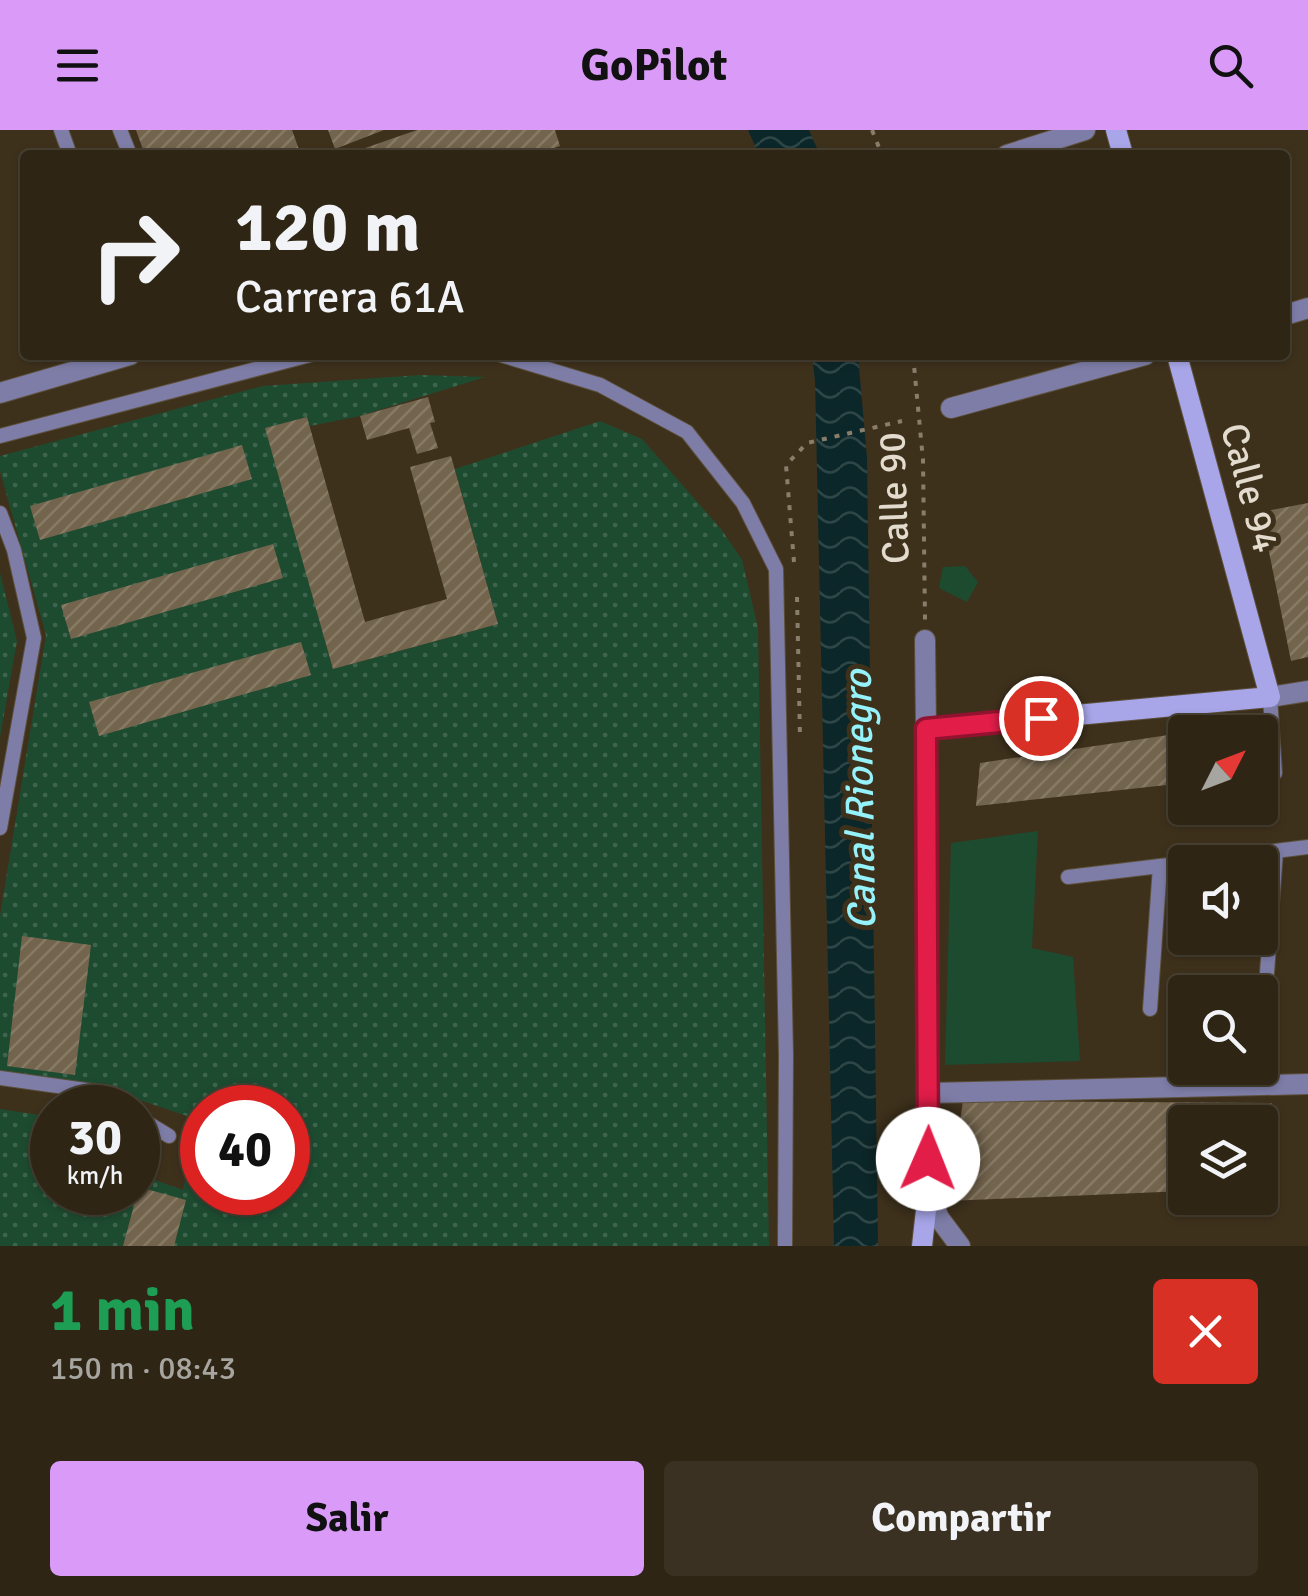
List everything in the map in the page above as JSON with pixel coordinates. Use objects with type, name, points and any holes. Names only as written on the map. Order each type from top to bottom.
[{"type":"street","points":[[1023,150],[1085,130]]},
{"type":"street","points":[[0,392],[112,360]]},
{"type":"street","points":[[951,408],[1126,360]]},
{"type":"street","name":"Calle 94","points":[[1179,360],[1270,697]]},
{"type":"street","points":[[922,1246],[928,1192],[929,1093],[925,640]]},
{"type":"street","points":[[926,729],[1308,691]]},
{"type":"street","points":[[929,1093],[1308,1084]]},
{"type":"street","points":[[928,1192],[939,1218],[960,1246]]},
{"type":"lane","points":[[0,436],[291,360]]},
{"type":"lane","points":[[518,360],[600,385],[686,432],[743,503],[776,569],[786,1246]]},
{"type":"lane","points":[[0,512],[14,550],[34,638],[0,828]]},
{"type":"lane","points":[[1270,697],[1271,715]]},
{"type":"lane","points":[[1278,851],[1308,847]]},
{"type":"lane","points":[[1068,877],[1168,865]]},
{"type":"lane","points":[[1150,1008],[1160,866]]},
{"type":"lane","points":[[0,1078],[50,1085]]},
{"type":"lane","points":[[160,1130],[169,1136]]},
{"type":"path","name":"Calle 90","points":[[913,360],[922,460],[925,640]]},
{"type":"path","points":[[807,442],[902,421]]},
{"type":"green space","points":[[420,375],[485,377],[360,416],[310,426],[307,417],[266,428],[333,669],[498,624],[455,469],[600,421],[642,439],[721,529],[742,560],[758,628],[769,1246],[0,1246],[0,1109],[30,1114],[30,1215],[160,1215],[160,1182],[180,1189],[180,1215],[310,1215],[310,1085],[180,1085],[180,1114],[160,1107],[160,1085],[91,1085],[0,1072],[0,916],[46,635],[0,471],[0,456],[263,386]]},
{"type":"green space","points":[[965,566],[978,582],[967,602],[939,588],[943,567]]},
{"type":"green space","points":[[0,573],[17,641],[0,737]]},
{"type":"green space","points":[[1038,831],[1032,948],[1073,957],[1080,1061],[945,1065],[951,843]]},
{"type":"water","points":[[748,130],[809,130],[818,150],[757,150]]},
{"type":"water","name":"Canal Rionegro","points":[[813,360],[858,360],[867,458],[878,1246],[834,1246]]},
{"type":"building","points":[[136,130],[292,130],[299,150],[143,150]]},
{"type":"building","points":[[328,130],[384,130],[335,149]]},
{"type":"building","points":[[417,130],[555,130],[560,146],[548,150],[359,150]]},
{"type":"building","points":[[428,397],[435,422],[430,423],[438,448],[417,454],[409,428],[367,440],[360,416]]},
{"type":"building","points":[[307,417],[365,622],[447,599],[410,467],[451,456],[498,624],[333,669],[265,428]]},
{"type":"building","points":[[242,445],[252,479],[40,540],[30,506]]},
{"type":"building","points":[[1308,503],[1308,657],[1291,661],[1261,512]]},
{"type":"building","points":[[273,544],[283,578],[71,639],[61,605]]},
{"type":"building","points":[[301,642],[311,675],[99,736],[89,702]]},
{"type":"building","points":[[1168,735],[1168,785],[976,806],[980,763]]},
{"type":"building","points":[[22,936],[91,945],[75,1075],[7,1066]]},
{"type":"building","points":[[963,1101],[1272,1103],[1168,1105],[1168,1192],[948,1201]]},
{"type":"building","points":[[160,1193],[180,1198],[182,1215],[174,1246],[123,1246],[131,1215],[160,1215]]},
{"type":"route","points":[[928,1159],[926,729],[1041,718]]}]
